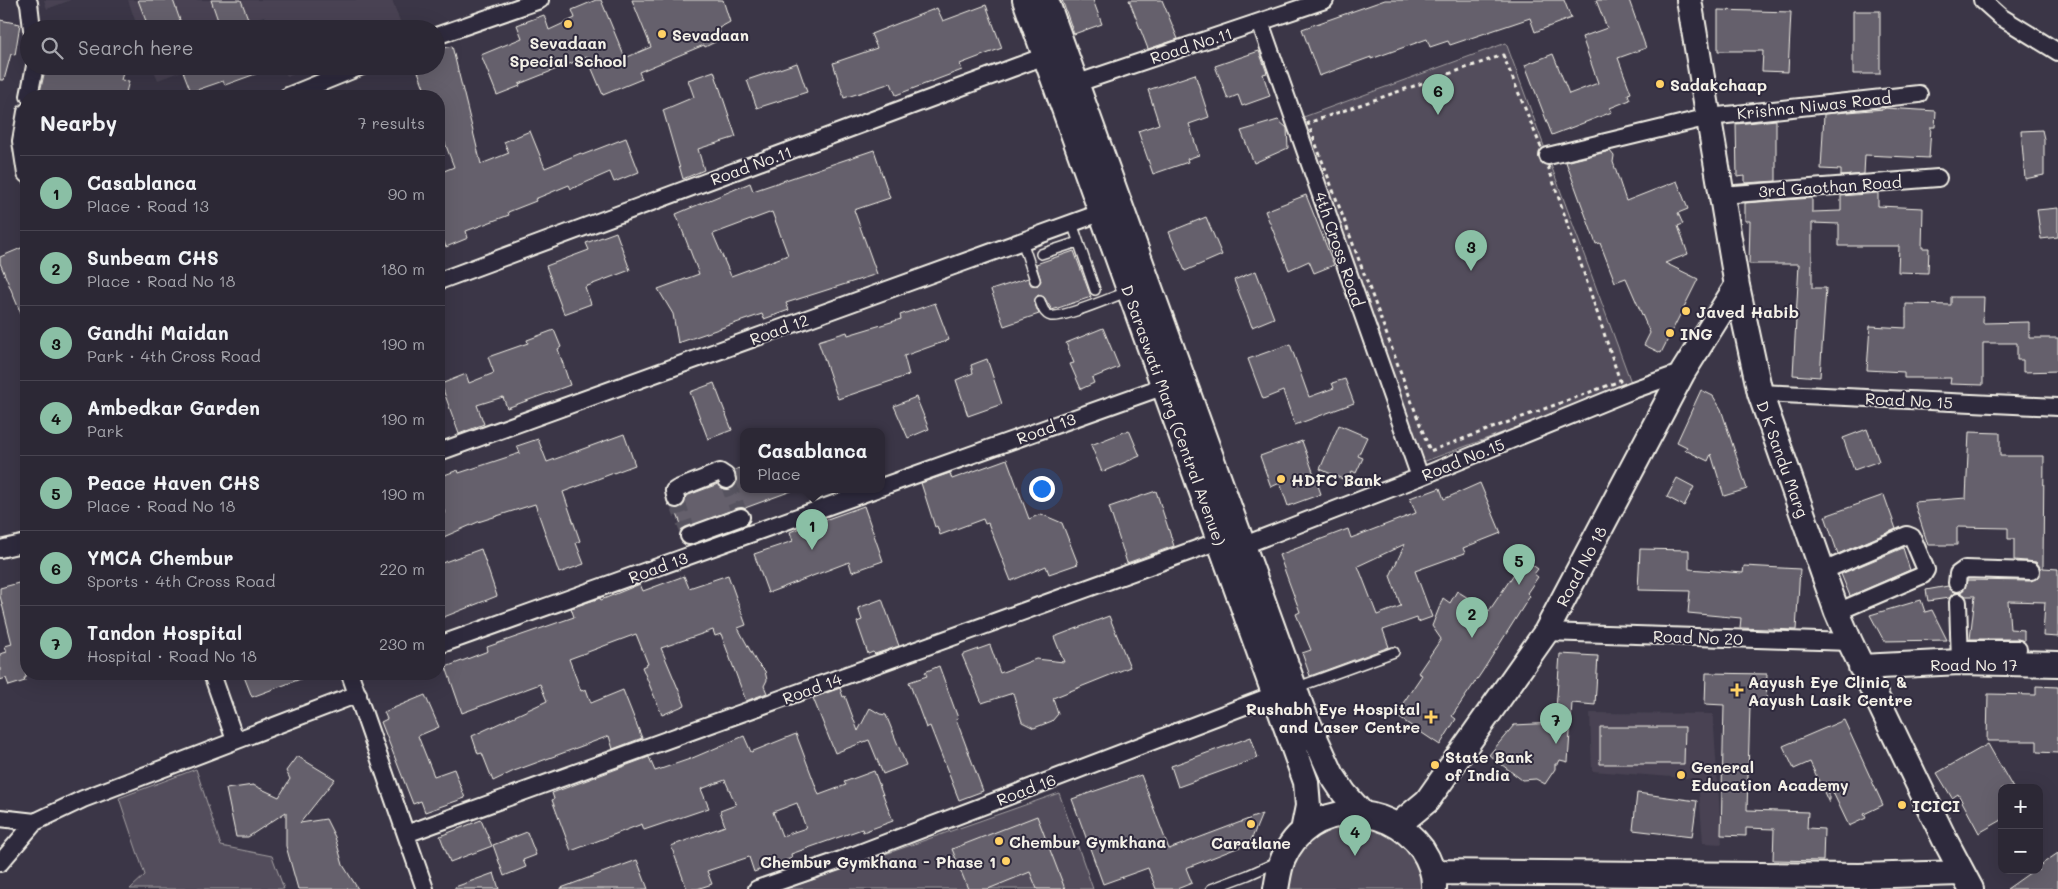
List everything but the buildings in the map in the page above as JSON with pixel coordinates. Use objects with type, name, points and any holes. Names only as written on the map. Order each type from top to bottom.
[{"type":"main road","name":"D Saraswati Marg (Central Avenue)","points":[[1025,0],[1054,53],[1285,691],[1306,782],[1308,806],[1303,831]]},
{"type":"main road","name":"D Saraswati Marg (Central Avenue)","points":[[1046,0],[1054,53]]},
{"type":"main road","name":"D K Sandu Marg","points":[[1689,0],[1737,286],[1760,393],[1837,612],[1861,667],[1966,881]]},
{"type":"main road","name":"D Saraswati Marg (Central Avenue)","points":[[1111,209],[1130,291],[1173,382]]},
{"type":"main road","name":"Road No 18","points":[[1398,825],[1427,801],[1546,632],[1683,372],[1737,286]]},
{"type":"main road","name":"Road No 17","points":[[1861,667],[1960,655],[1991,656],[2058,664]]},
{"type":"main road","name":"D Saraswati Marg (Central Avenue)","points":[[1285,691],[1302,708],[1332,775],[1344,793],[1362,813]]},
{"type":"main road","points":[[1276,889],[1282,860],[1291,844],[1303,831],[1321,820],[1341,814],[1362,813],[1381,817],[1398,825],[1410,835],[1428,859],[1433,880],[1683,881],[1863,879],[1966,881]]},
{"type":"street","points":[[27,0],[30,20]]},
{"type":"street","points":[[445,33],[540,0]]},
{"type":"street","name":"Road No.11","points":[[1066,87],[1325,0]]},
{"type":"street","points":[[1982,0],[2001,17],[2058,52]]},
{"type":"street","name":"4th Cross Road","points":[[1260,22],[1420,477]]},
{"type":"street","name":"Road No.11","points":[[445,279],[1054,53]]},
{"type":"street","points":[[30,90],[33,75]]},
{"type":"street","points":[[303,90],[340,75]]},
{"type":"street","name":"Krishna Niwas Road","points":[[1548,156],[1708,117],[1919,94]]},
{"type":"street","name":"3rd Gaothan Road","points":[[1722,194],[1938,178]]},
{"type":"street","name":"Road 12","points":[[445,450],[1111,209]]},
{"type":"street","name":"Road No.15","points":[[1231,543],[1420,477],[1633,390],[1683,372]]},
{"type":"street","name":"Road 13","points":[[885,486],[1173,382]]},
{"type":"street","name":"Road No 15","points":[[1760,393],[2058,407]]},
{"type":"street","points":[[676,499],[674,491],[677,488],[720,472],[726,476],[727,480]]},
{"type":"street","name":"Road 13","points":[[445,643],[865,493]]},
{"type":"street","points":[[696,553],[689,534],[740,515],[747,535]]},
{"type":"street","points":[[1823,571],[1907,535],[1912,537],[1926,570],[1923,575],[1837,612]]},
{"type":"street","name":"Road 14","points":[[406,834],[1231,543]]},
{"type":"street","points":[[0,549],[20,544]]},
{"type":"street","points":[[1957,583],[1958,574],[1964,569],[2031,571]]},
{"type":"street","points":[[1958,602],[1960,655]]},
{"type":"street","name":"Road No 20","points":[[1546,632],[1850,642]]},
{"type":"street","points":[[1991,656],[2018,649]]},
{"type":"street","points":[[214,680],[235,740]]},
{"type":"street","points":[[355,680],[358,694],[425,889]]},
{"type":"street","name":"Road 16","points":[[758,889],[841,860],[1285,691]]},
{"type":"street","points":[[0,863],[35,822],[83,799],[358,694]]},
{"type":"street","points":[[0,818],[35,822]]},
{"type":"lane","points":[[1072,223],[1095,290]]},
{"type":"lane","points":[[1022,241],[1035,280]]},
{"type":"lane","points":[[1041,254],[1078,242]]},
{"type":"lane","points":[[1040,301],[1045,312],[1051,316],[1064,314],[1130,291]]},
{"type":"lane","points":[[1285,691],[1394,652]]},
{"type":"lane","points":[[1211,889],[1248,876],[1282,860]]},
{"type":"path","points":[[1502,55],[1545,157],[1620,381],[1430,451],[1308,123],[1502,55]]},
{"type":"shaded area","points":[[44,0],[71,0],[47,9]]},
{"type":"shaded area","points":[[128,0],[392,0],[400,20],[266,20],[264,16],[253,20],[135,20]]},
{"type":"shaded area","points":[[1506,43],[1632,385],[1423,462],[1298,119]]},
{"type":"shaded area","points":[[156,75],[171,75],[158,80]]},
{"type":"shaded area","name":"General Education Academy","points":[[1590,713],[1713,714],[1722,844],[1703,843],[1698,779],[1592,771]]},
{"type":"shaded area","points":[[196,769],[221,846],[272,856],[284,889],[130,889],[145,875],[119,798]]},
{"type":"shaded area","name":"Chembur Gymkhana","points":[[1059,793],[1093,889],[786,889]]},
{"type":"shaded area","points":[[1344,826],[1367,826],[1378,829],[1397,841],[1411,857],[1420,878],[1422,889],[1287,889],[1294,865],[1305,847],[1320,835]]},
{"type":"tunnel","points":[[727,480],[739,513]]},
{"type":"tunnel","points":[[676,499],[688,532]]},
{"type":"place","name":"Sevadaan Special School","points":[[568,24]]},
{"type":"place","name":"Sevadaan","points":[[662,34]]},
{"type":"place","name":"Sadakchaap","points":[[1660,84]]},
{"type":"place","name":"YMCA Chembur","points":[[1438,115]]},
{"type":"place","name":"Gandhi Maidan","points":[[1471,271]]},
{"type":"place","name":"Javed Habib","points":[[1686,311]]},
{"type":"place","name":"ING","points":[[1670,333]]},
{"type":"place","name":"HDFC Bank","points":[[1281,479]]},
{"type":"place","name":"Casablanca","points":[[812,550]]},
{"type":"place","name":"Peace Haven CHS","points":[[1519,585]]},
{"type":"place","name":"Sunbeam CHS","points":[[1472,638]]},
{"type":"place","name":"Aayush Eye Clinic & Aayush Lasik Centre","points":[[1737,690]]},
{"type":"place","name":"Rushabh Eye Hospital and Laser Centre","points":[[1431,717]]},
{"type":"place","name":"Tandon Hospital","points":[[1556,744]]},
{"type":"place","name":"State Bank of India","points":[[1435,765]]},
{"type":"place","name":"General Education Academy","points":[[1681,775]]},
{"type":"place","name":"ICICI","points":[[1902,805]]},
{"type":"place","name":"Caratlane","points":[[1251,824]]},
{"type":"place","name":"Chembur Gymkhana","points":[[999,841]]},
{"type":"place","name":"Ambedkar Garden","points":[[1355,856]]},
{"type":"place","name":"Chembur Gymkhana - Phase 1","points":[[1006,861]]}]
